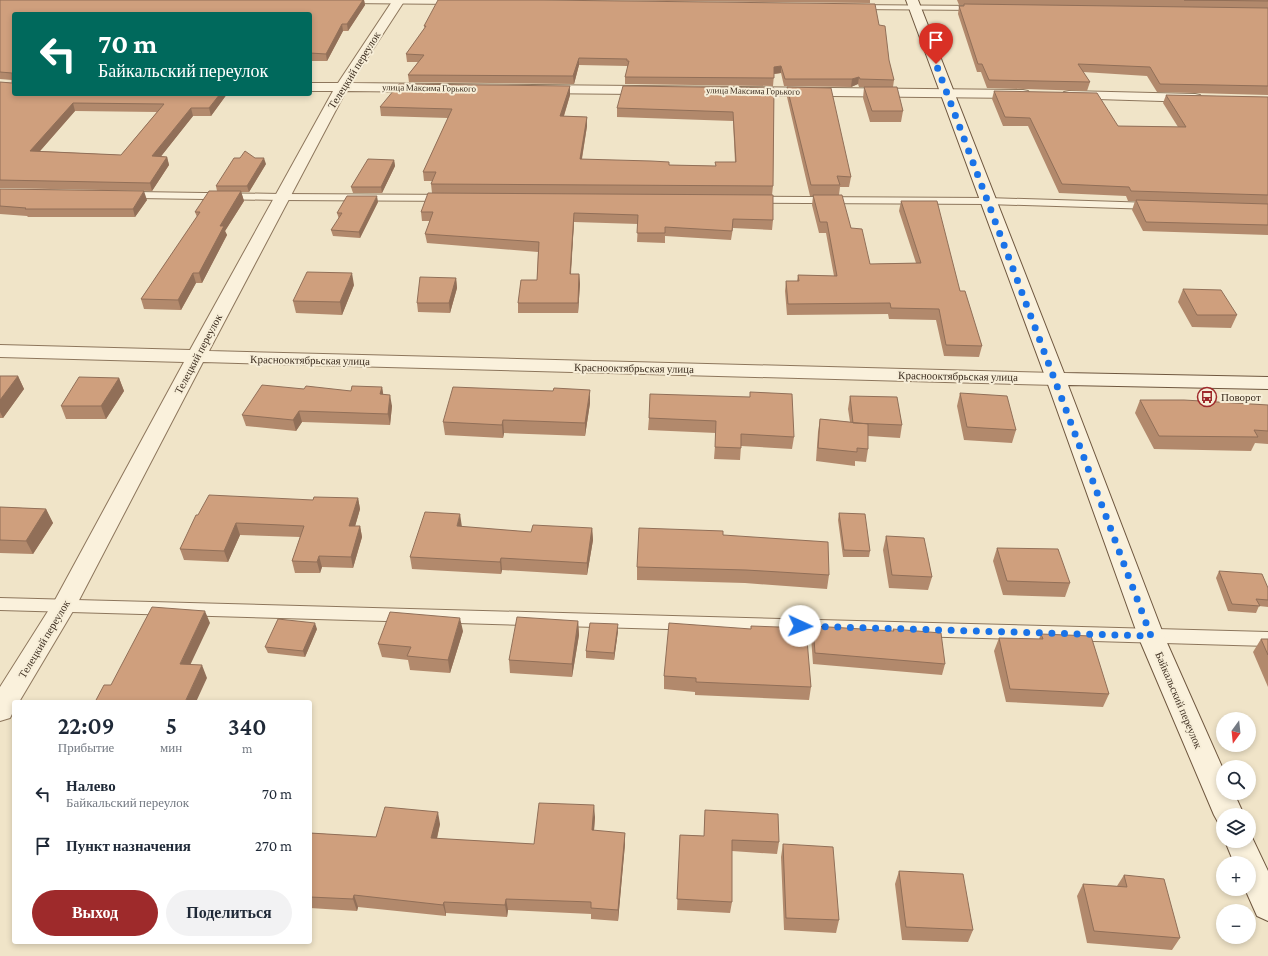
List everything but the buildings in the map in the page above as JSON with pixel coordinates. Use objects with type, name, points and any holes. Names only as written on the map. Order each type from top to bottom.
[{"type":"street","name":"Телецкий переулок","points":[[0,710],[64,606],[281,197],[342,87],[398,1]]},
{"type":"street","name":"Байкальский переулок","points":[[914,4],[987,201],[1056,379],[1151,636],[1226,808]]},
{"type":"street","name":"улица Максима Горького","points":[[312,87],[1034,95]]},
{"type":"street","points":[[1058,95],[1210,98]]},
{"type":"street","name":"Краснооктябрьская улица","points":[[0,351],[1268,384]]},
{"type":"street","points":[[1243,848],[1268,906]]},
{"type":"lane","points":[[336,1],[470,2]]},
{"type":"lane","points":[[844,7],[914,4],[986,8]]},
{"type":"lane","points":[[0,193],[281,197],[987,201],[1166,206]]},
{"type":"lane","points":[[0,604],[1268,638]]},
{"type":"place","name":"Поворот","points":[[1207,397]]},
{"type":"route","points":[[800,626],[1151,636],[1056,379],[936,64]]}]
